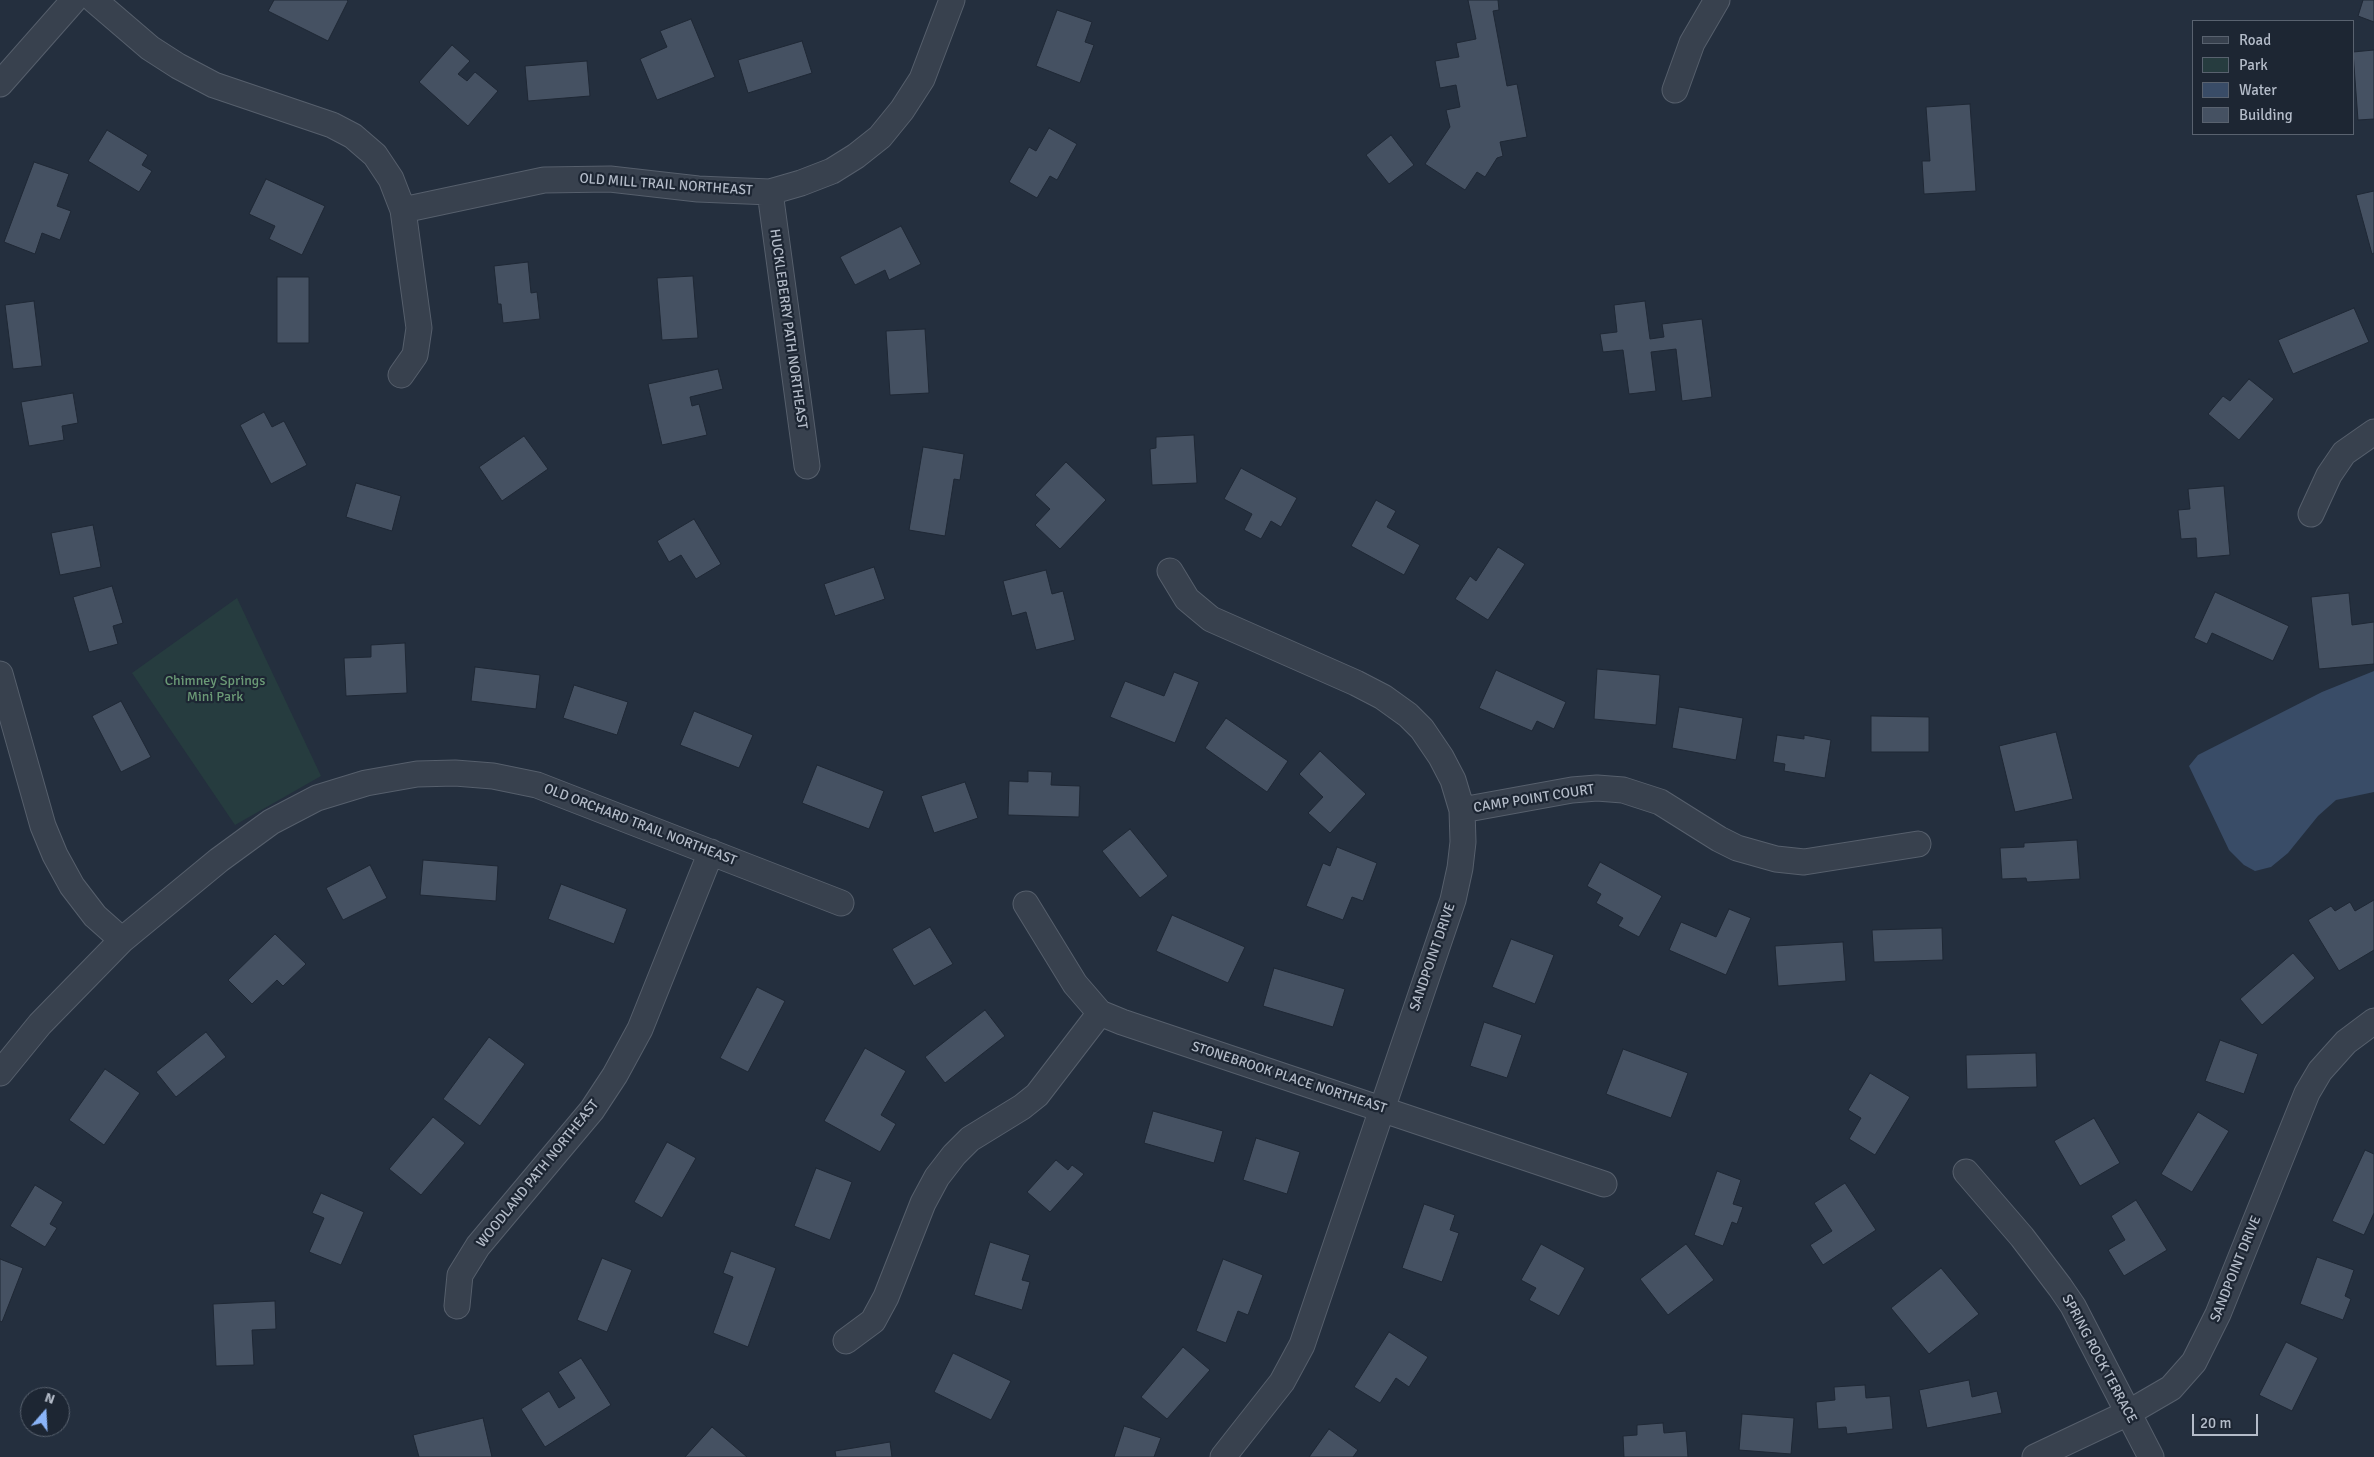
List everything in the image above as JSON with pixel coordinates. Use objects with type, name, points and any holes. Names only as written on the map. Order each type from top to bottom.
[{"type":"street","points":[[0,84],[74,0]]},
{"type":"street","points":[[94,0],[150,48],[214,86],[332,125],[354,136],[375,154],[391,179],[404,210],[419,328],[415,355],[401,375]]},
{"type":"street","name":"OLD MILL TRAIL NORTHEAST","points":[[404,210],[544,180],[610,179],[698,189],[770,192],[832,171],[856,156],[880,137],[902,110],[922,79],[952,0]]},
{"type":"street","points":[[1675,90],[1692,43],[1717,0]]},
{"type":"street","name":"HUCKLEBERRY PATH NORTHEAST","points":[[770,192],[807,466]]},
{"type":"street","points":[[2311,514],[2329,475],[2344,453],[2374,432]]},
{"type":"street","name":"SANDPOINT DRIVE","points":[[1170,571],[1187,599],[1211,618],[1356,683],[1383,697],[1408,716],[1422,729],[1442,757],[1453,780],[1462,810],[1462,851],[1453,900],[1299,1351],[1282,1382],[1223,1457]]},
{"type":"street","points":[[0,674],[42,826],[55,855],[72,886],[95,916],[122,940]]},
{"type":"street","name":"OLD ORCHARD TRAIL NORTHEAST","points":[[0,1073],[40,1024],[122,940],[219,860],[271,822],[316,798],[366,783],[417,774],[455,773],[493,776],[537,785],[841,903]]},
{"type":"street","name":"CAMP POINT COURT","points":[[1462,810],[1572,790],[1623,790],[1660,802],[1738,848],[1776,859],[1804,862],[1918,844]]},
{"type":"street","name":"WOODLAND PATH NORTHEAST","points":[[457,1306],[460,1275],[478,1246],[592,1110],[615,1075],[640,1029],[711,852]]},
{"type":"street","name":"STONEBROOK PLACE NORTHEAST","points":[[1026,904],[1075,984],[1100,1013],[1604,1184]]},
{"type":"street","points":[[846,1340],[873,1321],[886,1297],[924,1204],[938,1177],[954,1155],[970,1139],[1022,1107],[1037,1094],[1100,1013]]},
{"type":"street","name":"SANDPOINT DRIVE","points":[[2034,1457],[2128,1413],[2171,1388],[2194,1362],[2218,1314],[2307,1093],[2320,1071],[2346,1042],[2374,1022]]},
{"type":"street","name":"SPRING ROCK TERRACE","points":[[1966,1172],[2022,1237],[2060,1287],[2072,1306],[2151,1457]]},
{"type":"green space","name":"Chimney Springs Mini Park","points":[[237,598],[321,776],[235,825],[132,673]]},
{"type":"water","points":[[2374,671],[2374,792],[2336,800],[2318,816],[2288,853],[2271,867],[2255,871],[2244,865],[2229,850],[2189,766],[2198,755],[2322,692]]},
{"type":"building","points":[[274,0],[348,1],[328,41],[268,11]]},
{"type":"building","points":[[1468,0],[1498,0],[1499,10],[1493,11],[1507,86],[1517,84],[1527,137],[1500,142],[1503,156],[1497,158],[1485,177],[1477,172],[1465,190],[1425,164],[1450,127],[1446,110],[1460,107],[1456,85],[1440,88],[1435,61],[1459,57],[1456,43],[1476,39]]},
{"type":"building","points":[[2363,0],[2374,0],[2374,22],[2358,16]]},
{"type":"building","points":[[1057,10],[1092,22],[1085,42],[1094,45],[1080,83],[1036,66]]},
{"type":"building","points":[[691,19],[715,77],[657,100],[640,59],[667,47],[660,31]]},
{"type":"building","points":[[802,41],[812,73],[748,93],[738,60]]},
{"type":"building","points":[[452,45],[470,61],[458,74],[467,81],[475,72],[498,91],[468,126],[419,82]]},
{"type":"building","points":[[2374,50],[2374,119],[2358,120],[2354,52]]},
{"type":"building","points":[[587,61],[590,96],[528,101],[525,66]]},
{"type":"building","points":[[1970,104],[1976,191],[1924,194],[1922,161],[1930,161],[1926,107]]},
{"type":"building","points":[[1049,128],[1077,144],[1057,180],[1050,176],[1037,198],[1009,182],[1029,147],[1036,151]]},
{"type":"building","points":[[107,130],[148,155],[142,165],[152,171],[139,192],[88,161]]},
{"type":"building","points":[[1391,135],[1414,165],[1389,184],[1366,155]]},
{"type":"building","points":[[34,162],[69,174],[57,206],[71,211],[60,240],[42,233],[35,254],[4,242]]},
{"type":"building","points":[[266,179],[325,206],[302,255],[269,239],[275,226],[249,214]]},
{"type":"building","points":[[2374,191],[2374,253],[2372,254],[2356,195]]},
{"type":"building","points":[[901,226],[921,264],[889,280],[885,270],[855,285],[840,257]]},
{"type":"building","points":[[528,262],[531,293],[537,292],[540,319],[503,323],[501,304],[498,304],[494,266]]},
{"type":"building","points":[[693,276],[698,338],[662,340],[657,278]]},
{"type":"building","points":[[277,277],[309,277],[309,343],[277,343]]},
{"type":"building","points":[[34,301],[42,366],[13,369],[5,305]]},
{"type":"building","points":[[1645,301],[1650,339],[1664,337],[1662,324],[1702,319],[1712,397],[1682,401],[1676,349],[1651,352],[1656,391],[1629,394],[1623,350],[1603,352],[1600,334],[1617,332],[1614,305]]},
{"type":"building","points":[[2354,308],[2369,342],[2293,374],[2278,340]]},
{"type":"building","points":[[925,329],[929,393],[890,395],[886,331]]},
{"type":"building","points":[[718,369],[723,389],[690,397],[692,406],[699,404],[707,435],[662,445],[648,384]]},
{"type":"building","points":[[2249,379],[2274,399],[2239,440],[2208,414],[2223,396],[2230,401]]},
{"type":"building","points":[[73,393],[78,423],[62,426],[64,440],[29,446],[21,402]]},
{"type":"building","points":[[264,412],[272,427],[284,421],[307,465],[271,484],[240,425]]},
{"type":"building","points":[[1194,435],[1197,483],[1152,485],[1150,449],[1156,448],[1156,437]]},
{"type":"building","points":[[524,436],[548,469],[502,501],[479,467]]},
{"type":"building","points":[[923,447],[964,454],[960,480],[954,479],[945,536],[909,530]]},
{"type":"building","points":[[1066,462],[1106,500],[1060,549],[1035,525],[1050,509],[1035,495]]},
{"type":"building","points":[[1241,468],[1297,498],[1281,527],[1271,521],[1261,539],[1244,530],[1252,514],[1224,499]]},
{"type":"building","points":[[356,483],[401,496],[392,531],[346,517]]},
{"type":"building","points":[[2224,486],[2230,555],[2197,558],[2196,538],[2181,539],[2178,510],[2190,509],[2188,489]]},
{"type":"building","points":[[1376,500],[1396,511],[1387,527],[1420,545],[1404,575],[1351,546]]},
{"type":"building","points":[[694,519],[721,564],[696,579],[681,555],[669,562],[657,541]]},
{"type":"building","points":[[93,525],[101,567],[60,575],[51,533]]},
{"type":"building","points":[[1498,547],[1525,564],[1488,620],[1455,599],[1470,576],[1476,581]]},
{"type":"building","points":[[874,567],[885,599],[835,616],[824,584]]},
{"type":"building","points":[[1046,570],[1052,594],[1063,591],[1075,640],[1036,650],[1026,612],[1012,616],[1003,581]]},
{"type":"building","points":[[112,586],[123,623],[113,626],[118,644],[89,652],[73,597]]},
{"type":"building","points":[[2215,592],[2289,626],[2273,661],[2212,633],[2207,644],[2194,638]]},
{"type":"building","points":[[2349,593],[2352,625],[2374,622],[2374,664],[2319,669],[2311,597]]},
{"type":"building","points":[[405,643],[407,693],[346,696],[344,658],[371,657],[371,645]]},
{"type":"building","points":[[475,667],[540,675],[536,709],[471,701]]},
{"type":"building","points":[[1597,669],[1660,675],[1656,725],[1594,719]]},
{"type":"building","points":[[1496,670],[1566,702],[1554,729],[1537,721],[1532,731],[1479,708]]},
{"type":"building","points":[[1174,672],[1199,682],[1175,743],[1110,717],[1125,681],[1164,696]]},
{"type":"building","points":[[574,685],[628,702],[617,735],[563,718]]},
{"type":"building","points":[[121,701],[151,757],[121,772],[92,716]]},
{"type":"building","points":[[1679,707],[1743,718],[1736,760],[1672,748]]},
{"type":"building","points":[[694,711],[753,735],[739,768],[680,745]]},
{"type":"building","points":[[1871,716],[1929,717],[1929,752],[1871,752]]},
{"type":"building","points":[[1226,718],[1288,761],[1267,792],[1205,748]]},
{"type":"building","points":[[2056,732],[2073,799],[2015,812],[1999,746]]},
{"type":"building","points":[[1777,735],[1804,739],[1804,735],[1831,740],[1825,778],[1784,771],[1785,764],[1773,762]]},
{"type":"building","points":[[1320,751],[1366,794],[1330,833],[1308,813],[1323,797],[1299,774]]},
{"type":"building","points":[[817,765],[884,791],[869,829],[802,803]]},
{"type":"building","points":[[1028,771],[1052,772],[1051,785],[1080,786],[1079,817],[1008,815],[1009,781],[1028,782]]},
{"type":"building","points":[[965,782],[978,818],[934,833],[921,796]]},
{"type":"building","points":[[1130,829],[1168,876],[1140,898],[1102,851]]},
{"type":"building","points":[[2077,840],[2080,879],[2027,882],[2026,878],[2002,879],[2000,848],[2024,847],[2024,843]]},
{"type":"building","points":[[1337,847],[1377,863],[1363,901],[1352,897],[1343,920],[1306,906],[1323,863],[1330,866]]},
{"type":"building","points":[[423,860],[498,866],[496,901],[420,895]]},
{"type":"building","points":[[1600,862],[1662,896],[1639,937],[1618,926],[1623,918],[1596,903],[1601,894],[1587,886]]},
{"type":"building","points":[[370,865],[387,898],[343,920],[326,888]]},
{"type":"building","points":[[561,884],[627,909],[614,944],[548,919]]},
{"type":"building","points":[[2374,900],[2374,950],[2339,971],[2308,920],[2331,906],[2335,911],[2350,902],[2355,911]]},
{"type":"building","points":[[1729,909],[1751,918],[1726,975],[1669,950],[1681,922],[1716,937]]},
{"type":"building","points":[[1172,915],[1245,947],[1228,983],[1156,951]]},
{"type":"building","points":[[930,927],[953,964],[914,986],[892,949]]},
{"type":"building","points":[[1942,928],[1943,960],[1874,962],[1872,930]]},
{"type":"building","points":[[275,934],[306,964],[283,986],[277,980],[252,1004],[228,980]]},
{"type":"building","points":[[1511,939],[1554,955],[1535,1004],[1492,987]]},
{"type":"building","points":[[1843,942],[1846,981],[1778,986],[1775,946]]},
{"type":"building","points":[[2293,953],[2315,978],[2262,1025],[2240,999]]},
{"type":"building","points":[[1274,968],[1345,989],[1333,1027],[1263,1006]]},
{"type":"building","points":[[757,987],[785,1001],[748,1072],[720,1058]]},
{"type":"building","points":[[985,1010],[1005,1036],[945,1083],[925,1057]]},
{"type":"building","points":[[1484,1022],[1522,1035],[1507,1078],[1470,1066]]},
{"type":"building","points":[[206,1032],[226,1057],[176,1097],[156,1072]]},
{"type":"building","points":[[489,1037],[525,1064],[480,1126],[443,1099]]},
{"type":"building","points":[[2220,1040],[2258,1054],[2244,1094],[2205,1081]]},
{"type":"building","points":[[865,1048],[906,1071],[881,1115],[896,1124],[880,1152],[824,1121]]},
{"type":"building","points":[[1623,1049],[1688,1073],[1671,1118],[1606,1094]]},
{"type":"building","points":[[2036,1053],[2037,1087],[1967,1089],[1966,1055]]},
{"type":"building","points":[[105,1069],[140,1093],[104,1145],[69,1120]]},
{"type":"building","points":[[1870,1073],[1910,1097],[1875,1155],[1849,1139],[1861,1118],[1848,1110]]},
{"type":"building","points":[[1153,1111],[1223,1131],[1214,1163],[1144,1143]]},
{"type":"building","points":[[2198,1112],[2229,1131],[2192,1192],[2161,1174]]},
{"type":"building","points":[[433,1117],[465,1143],[421,1195],[389,1169]]},
{"type":"building","points":[[2094,1118],[2120,1163],[2080,1186],[2054,1141]]},
{"type":"building","points":[[1256,1138],[1300,1152],[1287,1194],[1243,1180]]},
{"type":"building","points":[[667,1142],[696,1158],[662,1218],[634,1202]]},
{"type":"building","points":[[2365,1150],[2374,1154],[2374,1213],[2364,1235],[2332,1221]]},
{"type":"building","points":[[1056,1160],[1068,1170],[1072,1165],[1084,1174],[1050,1212],[1027,1192]]},
{"type":"building","points":[[816,1168],[852,1182],[830,1240],[794,1226]]},
{"type":"building","points":[[1717,1171],[1741,1180],[1733,1204],[1743,1207],[1737,1224],[1732,1222],[1723,1246],[1694,1235]]},
{"type":"building","points":[[1845,1183],[1876,1230],[1823,1265],[1810,1245],[1832,1231],[1814,1203]]},
{"type":"building","points":[[35,1185],[63,1202],[50,1224],[57,1228],[45,1247],[10,1226]]},
{"type":"building","points":[[321,1193],[364,1212],[341,1265],[309,1252],[324,1218],[312,1213]]},
{"type":"building","points":[[2136,1200],[2167,1250],[2124,1276],[2108,1250],[2125,1240],[2111,1216]]},
{"type":"building","points":[[1424,1204],[1455,1215],[1450,1230],[1459,1233],[1442,1282],[1402,1268]]},
{"type":"building","points":[[990,1242],[1030,1255],[1022,1280],[1030,1282],[1022,1310],[974,1295]]},
{"type":"building","points":[[1541,1244],[1585,1268],[1559,1316],[1529,1300],[1536,1288],[1521,1280]]},
{"type":"building","points":[[1686,1244],[1714,1280],[1668,1315],[1640,1279]]},
{"type":"building","points":[[731,1251],[776,1268],[748,1347],[713,1333],[733,1277],[723,1273]]},
{"type":"building","points":[[2317,1257],[2354,1270],[2345,1296],[2351,1299],[2343,1320],[2300,1304]]},
{"type":"building","points":[[602,1258],[632,1270],[607,1332],[577,1320]]},
{"type":"building","points":[[0,1259],[23,1268],[2,1322],[0,1321]]},
{"type":"building","points":[[1223,1259],[1263,1275],[1248,1315],[1238,1311],[1226,1343],[1196,1331]]},
{"type":"building","points":[[1941,1268],[1979,1314],[1929,1354],[1891,1308]]},
{"type":"building","points":[[275,1301],[276,1329],[252,1330],[254,1365],[216,1366],[213,1304]]},
{"type":"building","points":[[1389,1332],[1428,1357],[1409,1387],[1396,1378],[1380,1403],[1354,1387]]},
{"type":"building","points":[[2286,1342],[2318,1358],[2292,1411],[2259,1395]]},
{"type":"building","points":[[1183,1347],[1210,1370],[1167,1419],[1141,1397]]},
{"type":"building","points":[[953,1353],[1011,1381],[991,1420],[934,1392]]},
{"type":"building","points":[[581,1358],[611,1405],[545,1447],[521,1409],[549,1391],[559,1408],[575,1398],[558,1372]]},
{"type":"building","points":[[1969,1380],[1972,1397],[1997,1391],[2002,1413],[1927,1428],[1919,1390]]},
{"type":"building","points":[[1865,1385],[1866,1398],[1890,1396],[1893,1429],[1847,1434],[1846,1427],[1818,1429],[1816,1402],[1835,1400],[1834,1387]]},
{"type":"building","points":[[1742,1414],[1794,1418],[1791,1454],[1739,1450]]},
{"type":"building","points":[[483,1418],[492,1457],[419,1457],[413,1435]]},
{"type":"building","points":[[1663,1423],[1664,1433],[1686,1431],[1688,1457],[1624,1457],[1623,1436],[1637,1435],[1637,1425]]},
{"type":"building","points":[[1124,1426],[1161,1438],[1154,1457],[1114,1457]]},
{"type":"building","points":[[712,1427],[747,1457],[685,1457]]},
{"type":"building","points":[[1329,1429],[1358,1450],[1353,1457],[1309,1457]]},
{"type":"building","points":[[890,1442],[892,1457],[836,1457],[835,1451]]}]
